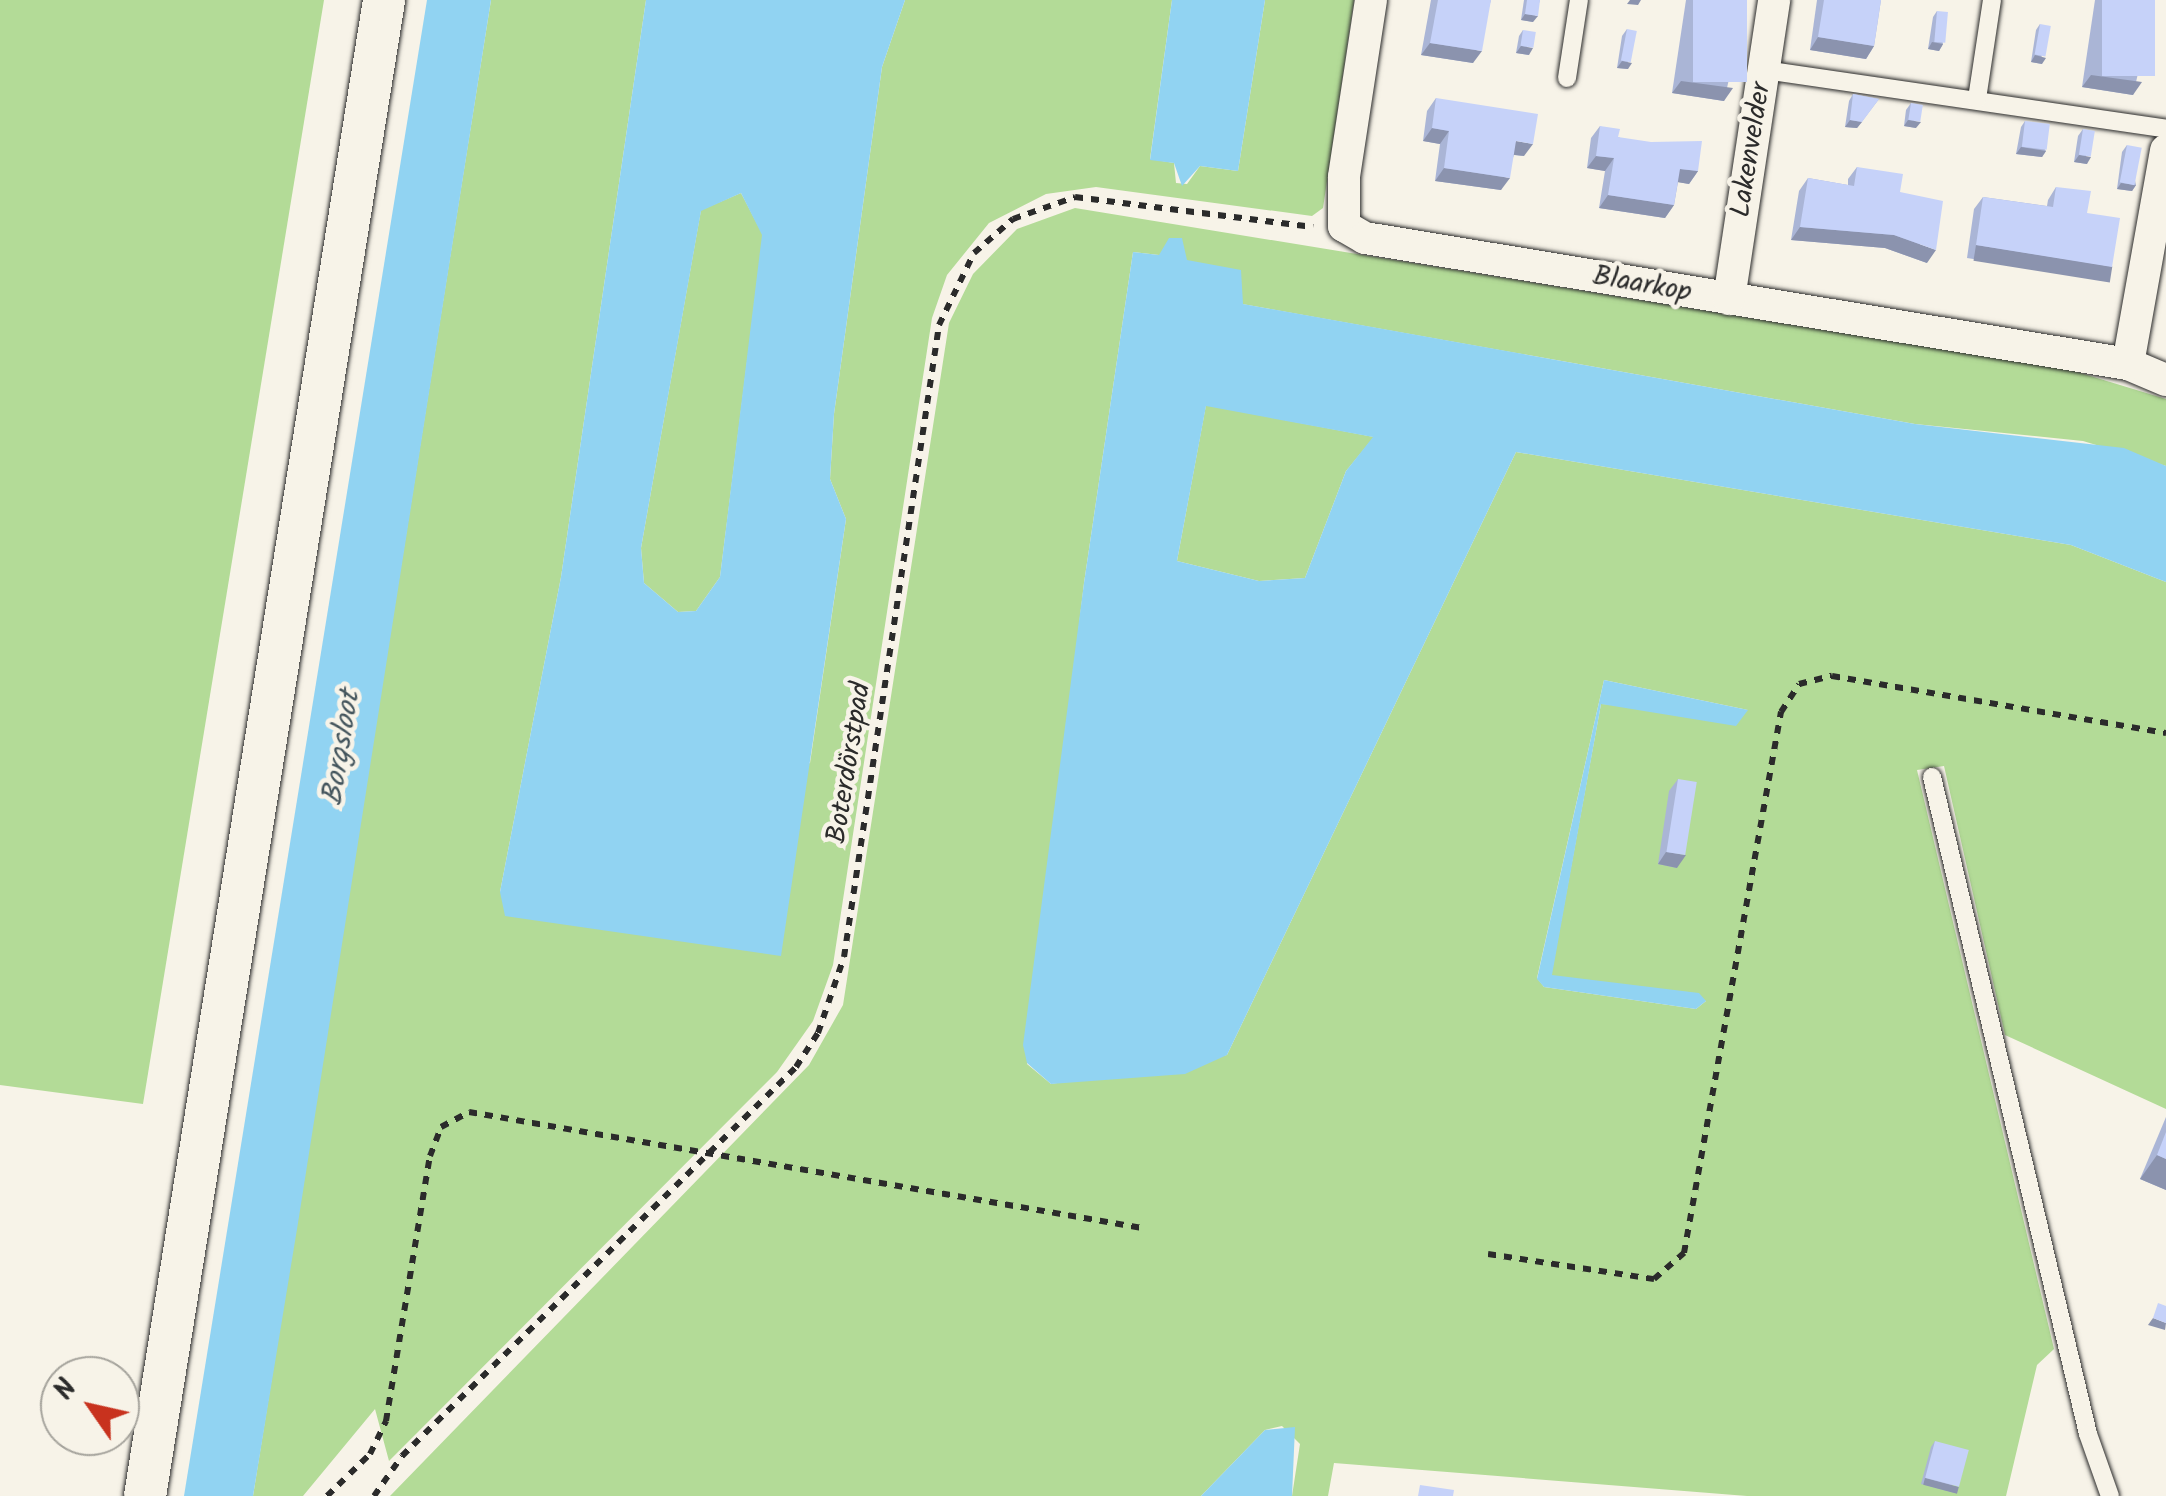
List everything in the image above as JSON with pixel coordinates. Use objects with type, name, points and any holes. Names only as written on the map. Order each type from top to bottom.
[{"type":"street","points":[[145,1496],[384,0]]},
{"type":"street","points":[[1344,226],[1371,0]]},
{"type":"street","name":"Lakenvelder","points":[[1729,299],[1774,0]]},
{"type":"street","points":[[2128,364],[2166,150]]},
{"type":"street","name":"Blaarkop","points":[[1344,226],[1365,238],[2128,364],[2166,380]]},
{"type":"lane","points":[[1567,78],[1579,0]]},
{"type":"lane","points":[[1977,100],[1992,0]]},
{"type":"lane","points":[[1764,70],[2166,128]]},
{"type":"lane","points":[[1932,776],[2088,1434],[2110,1496]]},
{"type":"path","name":"Boterdörstpad","points":[[374,1496],[402,1456],[796,1067],[844,957],[939,325],[974,253],[1013,219],[1075,197],[1344,226]]},
{"type":"path","points":[[1488,1254],[1654,1279],[1684,1253],[1780,712],[1800,684],[1832,676],[2166,733]]},
{"type":"path","points":[[327,1496],[370,1454],[386,1421],[441,1127],[469,1112],[1142,1228]]},
{"type":"green space","points":[[0,0],[324,0],[143,1104],[0,1085]]},
{"type":"green space","points":[[491,0],[646,0],[561,577],[500,892],[810,763],[846,519],[830,479],[834,414],[882,67],[905,0],[1172,0],[1150,159],[1174,163],[1176,183],[1187,184],[1200,166],[1238,171],[1265,0],[1354,0],[1323,208],[1312,216],[1096,187],[1046,194],[989,223],[947,275],[932,318],[833,965],[813,1021],[777,1072],[389,1461],[375,1409],[303,1496],[253,1496]]},
{"type":"green space","points":[[741,193],[763,235],[720,577],[696,611],[678,612],[644,583],[641,548],[701,210]]},
{"type":"green space","points":[[1075,208],[2074,371],[2166,399],[2166,466],[2083,441],[1915,424],[1242,304],[1159,255],[1133,252],[1084,583],[1027,1064],[1051,1084],[1227,1055],[1516,452],[2071,545],[2166,582],[2166,1109],[2005,1035],[1944,766],[1917,770],[2054,1349],[2037,1365],[2006,1496],[1747,1496],[1334,1463],[1328,1496],[1292,1496],[1300,1444],[1282,1426],[1265,1430],[1201,1496],[390,1496],[809,1065],[843,1005],[949,323],[973,274],[1017,229]],"holes":[[[1604,680],[1748,710],[1601,704],[1551,976],[1706,1001],[1696,1009],[1544,987],[1537,978]]]},
{"type":"green space","points":[[1206,405],[1374,437],[1346,471],[1305,578],[1259,581],[1177,561]]},
{"type":"water","name":"Borgsloot","points":[[427,0],[491,0],[298,1223],[253,1496],[184,1496]]},
{"type":"water","points":[[646,0],[905,0],[882,67],[834,414],[830,479],[846,519],[781,956],[505,916],[500,892],[561,577]],"holes":[[[741,193],[762,235],[720,577],[696,611],[678,612],[644,583],[641,548],[701,211]]]},
{"type":"water","points":[[1172,0],[1265,0],[1238,171],[1200,166],[1182,186],[1174,163],[1150,160]]},
{"type":"water","points":[[1169,238],[1182,238],[1187,260],[1241,270],[1243,304],[1915,424],[2124,448],[2166,466],[2166,582],[2071,545],[1516,452],[1227,1055],[1185,1074],[1051,1084],[1027,1063],[1023,1045],[1084,583],[1133,252],[1159,255]],"holes":[[[1206,406],[1373,437],[1346,471],[1305,578],[1259,581],[1177,561]]]},
{"type":"water","points":[[1604,680],[1748,710],[1736,726],[1601,704],[1552,975],[1699,993],[1706,1001],[1696,1009],[1544,987],[1537,979]]},
{"type":"water","points":[[1295,1427],[1292,1496],[1201,1496],[1265,1430]]},
{"type":"building","points":[[1438,0],[1491,0],[1482,51],[1430,43]]},
{"type":"building","points":[[1527,0],[1540,0],[1538,16],[1525,14]]},
{"type":"building","points":[[1693,0],[1747,0],[1747,82],[1693,82]]},
{"type":"building","points":[[1824,0],[1881,0],[1874,46],[1818,37]]},
{"type":"building","points":[[2102,0],[2155,0],[2155,76],[2102,76]]},
{"type":"building","points":[[1937,11],[1948,12],[1945,43],[1934,42]]},
{"type":"building","points":[[2040,24],[2051,26],[2045,56],[2035,55]]},
{"type":"building","points":[[1627,29],[1637,31],[1631,62],[1621,60]]},
{"type":"building","points":[[1523,30],[1536,32],[1533,48],[1520,46]]},
{"type":"building","points":[[1853,94],[1879,99],[1862,122],[1850,120]]},
{"type":"building","points":[[1436,98],[1538,114],[1533,144],[1516,141],[1510,178],[1444,168],[1449,131],[1432,128]]},
{"type":"building","points":[[1911,103],[1923,105],[1920,122],[1908,120]]},
{"type":"building","points":[[2025,121],[2050,124],[2047,150],[2022,147]]},
{"type":"building","points":[[1600,126],[1620,129],[1618,137],[1651,142],[1702,141],[1698,171],[1680,169],[1674,205],[1608,195],[1614,158],[1596,156]]},
{"type":"building","points":[[2083,129],[2095,131],[2091,157],[2079,155]]},
{"type":"building","points":[[2127,145],[2142,148],[2134,185],[2120,182]]},
{"type":"building","points":[[1857,167],[1903,174],[1900,192],[1943,201],[1936,250],[1894,235],[1800,227],[1808,178],[1854,186]]},
{"type":"building","points":[[2056,187],[2091,191],[2087,213],[2120,218],[2112,267],[1976,245],[1983,197],[2053,207]]},
{"type":"building","points":[[1678,779],[1697,782],[1685,855],[1666,852]]},
{"type":"building","points":[[2166,1132],[2166,1159],[2157,1155]]},
{"type":"building","points":[[2158,1303],[2166,1306],[2166,1323],[2153,1318]]},
{"type":"building","points":[[1935,1441],[1969,1450],[1959,1487],[1925,1478]]},
{"type":"building","points":[[1420,1485],[1454,1490],[1453,1496],[1418,1496]]}]
